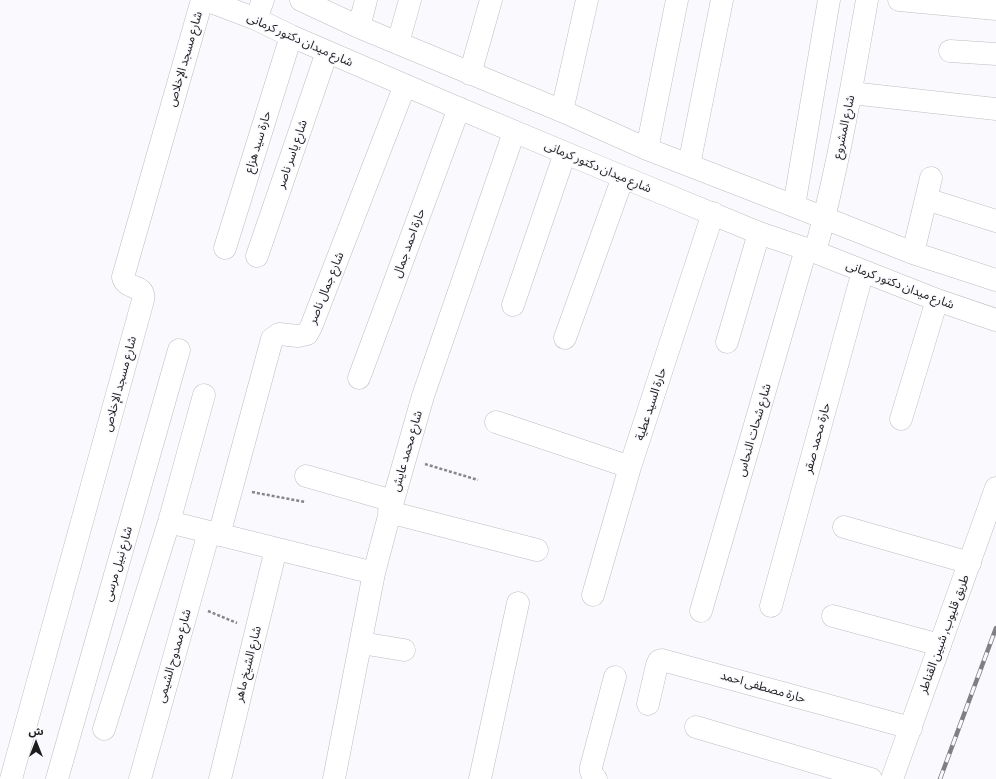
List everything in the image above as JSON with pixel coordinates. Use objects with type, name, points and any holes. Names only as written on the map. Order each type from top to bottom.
[{"type":"street","name":"شارع مسجد الإخلاص","points":[[11,779],[144,296],[139,289],[126,284],[123,277],[202,0]]},
{"type":"street","name":"شارع ميدان دكتور كرمانى","points":[[206,0],[260,10],[291,36],[623,178],[759,233],[811,251],[937,300],[996,320]]},
{"type":"street","points":[[301,0],[333,7],[359,27],[648,149],[913,254],[996,280]]},
{"type":"street","points":[[359,27],[366,0]]},
{"type":"street","points":[[398,43],[410,0]]},
{"type":"street","points":[[470,74],[491,0]]},
{"type":"street","points":[[562,112],[587,0]]},
{"type":"street","points":[[648,149],[676,0]]},
{"type":"street","points":[[690,165],[722,0]]},
{"type":"street","points":[[794,206],[829,0]]},
{"type":"street","name":"شارع المشروع","points":[[811,251],[824,218],[844,129],[867,0]]},
{"type":"street","points":[[899,0],[996,9]]},
{"type":"street","name":"حارة سيد هزاع","points":[[225,248],[291,36]]},
{"type":"street","points":[[950,51],[996,54]]},
{"type":"street","name":"شارع ياسر ناصر","points":[[257,256],[327,52]]},
{"type":"street","name":"شارع جمال ناصر","points":[[214,533],[232,489],[272,339],[279,334],[298,336],[307,334],[311,327],[405,85]]},
{"type":"street","points":[[851,93],[996,109]]},
{"type":"street","name":"حارة احمد جمال","points":[[359,378],[459,108]]},
{"type":"street","name":"شارع محمد عايش","points":[[334,779],[374,573],[391,506],[424,396],[514,132]]},
{"type":"street","points":[[513,305],[565,153]]},
{"type":"street","points":[[565,338],[623,178]]},
{"type":"street","points":[[913,254],[929,189],[996,221]]},
{"type":"street","name":"حارة السيد عطية","points":[[593,595],[630,467],[712,213]]},
{"type":"street","points":[[727,342],[759,233]]},
{"type":"street","name":"شارع شحات النحاس","points":[[701,611],[811,251]]},
{"type":"street","name":"حارة محمد صقر","points":[[771,606],[863,271]]},
{"type":"street","points":[[901,419],[937,300]]},
{"type":"street","name":"شارع نبيل مرسى","points":[[57,779],[179,350]]},
{"type":"street","points":[[104,729],[169,522],[204,395]]},
{"type":"street","points":[[496,422],[630,467]]},
{"type":"street","points":[[306,476],[391,506],[537,550]]},
{"type":"street","name":"طريق قليوب, شبين القناطر","points":[[892,779],[996,488]]},
{"type":"street","points":[[169,522],[374,573]]},
{"type":"street","points":[[844,528],[970,563]]},
{"type":"street","name":"شارع ممدوح الشيمى","points":[[140,779],[189,603],[214,533]]},
{"type":"street","name":"شارع الشيخ ماهر","points":[[220,779],[276,549]]},
{"type":"street","points":[[480,779],[518,603]]},
{"type":"street","points":[[833,616],[940,645]]},
{"type":"street","points":[[361,643],[404,650]]},
{"type":"street","name":"حارة مصطفى احمد","points":[[648,704],[657,665],[662,660],[911,728]]},
{"type":"street","points":[[596,779],[590,771],[616,677]]},
{"type":"street","points":[[696,727],[871,779]]},
{"type":"path","points":[[405,458],[478,480]]},
{"type":"path","points":[[232,489],[305,502]]},
{"type":"path","points":[[189,603],[256,631]]},
{"type":"railway","points":[[940,779],[996,628]]}]
